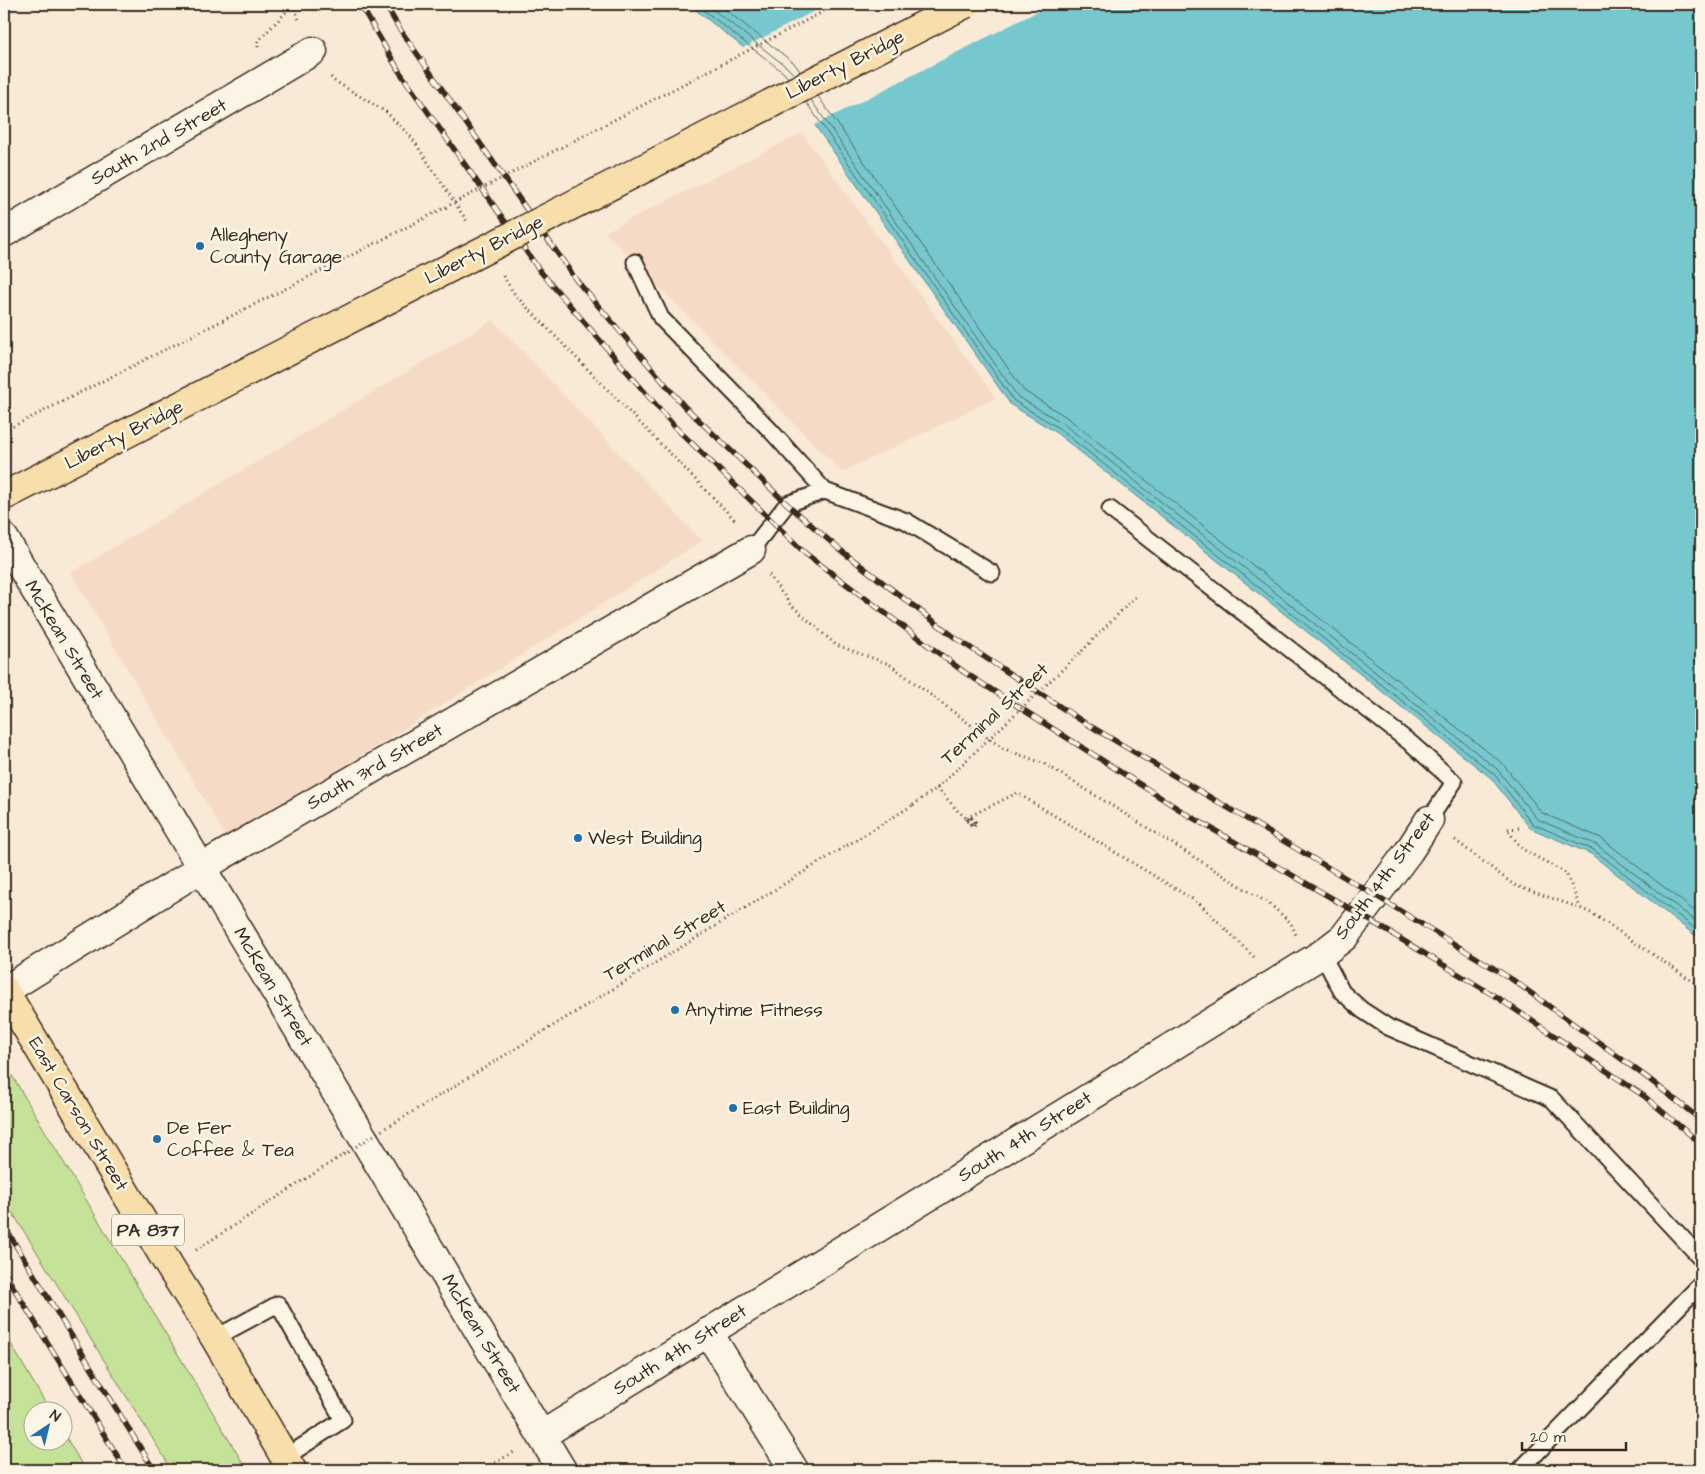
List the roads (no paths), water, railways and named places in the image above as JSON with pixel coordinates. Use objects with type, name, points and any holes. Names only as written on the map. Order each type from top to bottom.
[{"type":"main road","name":"Liberty Bridge","points":[[4,496],[965,4]]},
{"type":"main road","name":"East Carson Street","points":[[4,990],[170,1267],[215,1338],[288,1464]]},
{"type":"street","name":"South 2nd Street","points":[[4,232],[314,52]]},
{"type":"street","name":"McKean Street","points":[[4,538],[562,1470]]},
{"type":"street","name":"South 3rd Street","points":[[4,990],[202,869],[220,856],[751,550]]},
{"type":"street","name":"South 4th Street","points":[[542,1435],[1322,954],[1344,937],[1409,851],[1429,820]]},
{"type":"street","points":[[708,1332],[794,1470]]},
{"type":"lane","points":[[634,262],[661,318],[772,432],[825,491],[906,521],[992,573]]},
{"type":"lane","points":[[751,550],[787,504],[825,491]]},
{"type":"lane","name":"South 4th Street","points":[[1110,509],[1414,745],[1454,782],[1429,820]]},
{"type":"lane","points":[[1322,954],[1342,992],[1362,1010],[1388,1027],[1552,1099],[1701,1258]]},
{"type":"lane","points":[[1520,1470],[1701,1284]]},
{"type":"lane","points":[[215,1338],[278,1304],[343,1420],[288,1464]]},
{"type":"water","points":[[688,4],[1701,4],[1701,940],[1591,854],[1530,828],[1491,778],[1054,431],[1011,405],[781,77]]},
{"type":"railway","points":[[360,4],[399,71],[540,271],[675,427],[806,554],[964,672],[1188,815],[1361,915],[1498,998],[1644,1096],[1701,1144]]},
{"type":"railway","points":[[385,4],[399,28],[577,281],[684,406],[787,504],[839,549],[957,639],[1082,721],[1513,980],[1649,1079],[1701,1120]]},
{"type":"railway","points":[[4,1226],[154,1470]]},
{"type":"railway","points":[[4,1272],[126,1470]]},
{"type":"place","name":"Allegheny County Garage","points":[[200,246]]},
{"type":"place","name":"West Building","points":[[578,838]]},
{"type":"place","name":"Anytime Fitness","points":[[675,1010]]},
{"type":"place","name":"East Building","points":[[733,1108]]},
{"type":"place","name":"De Fer Coffee & Tea","points":[[157,1139]]}]
